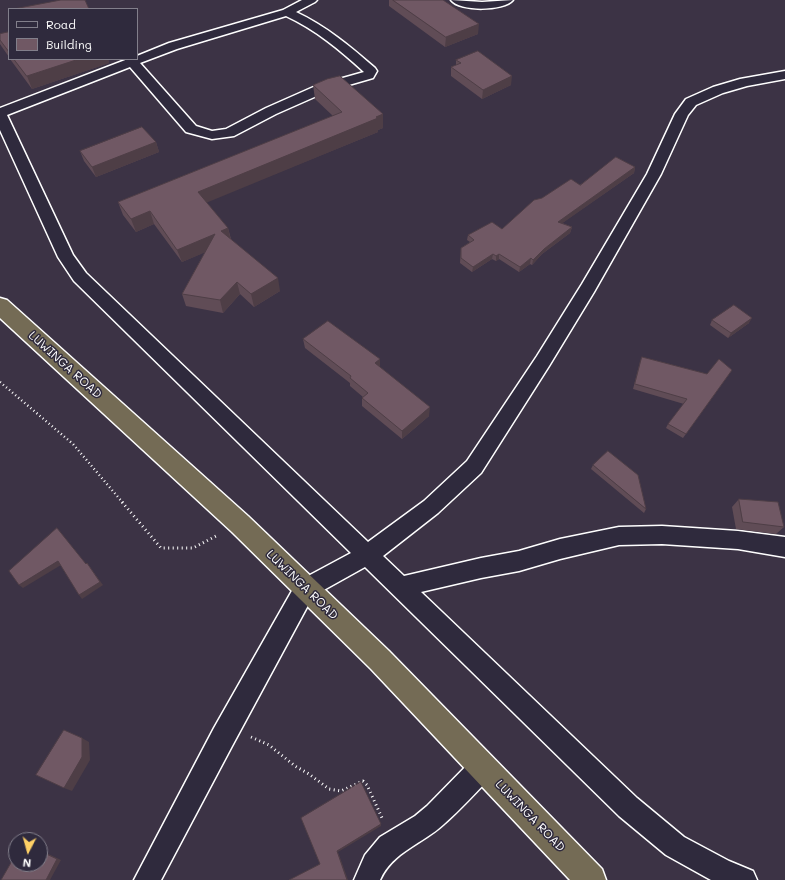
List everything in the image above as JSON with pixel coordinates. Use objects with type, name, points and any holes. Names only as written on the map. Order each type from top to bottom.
[{"type":"highway","name":"LUWINGA ROAD","points":[[0,305],[240,524],[305,589],[380,660],[591,880]]},
{"type":"street","points":[[311,0],[286,12],[173,46],[0,114],[66,257],[80,277],[628,807],[675,846],[721,871],[744,880]]},
{"type":"street","points":[[457,0],[464,4],[480,5],[500,3],[507,0]]},
{"type":"street","points":[[133,63],[191,129],[212,135],[229,133],[271,111],[323,88],[368,75],[371,71],[338,42],[304,20],[286,12]]},
{"type":"street","points":[[147,880],[223,736],[305,589],[367,555],[431,507],[474,467],[543,361],[588,288],[654,174],[682,114],[691,102],[718,90],[746,82],[785,75]]},
{"type":"street","points":[[401,587],[481,568],[519,561],[560,549],[619,536],[662,535],[738,540],[785,547]]},
{"type":"street","points":[[366,880],[374,864],[394,843],[424,825],[436,815],[483,767]]},
{"type":"path","points":[[0,382],[73,444],[161,548],[192,548],[240,524]]},
{"type":"path","points":[[223,736],[247,736],[264,742],[295,766],[312,775],[325,788],[331,790],[345,790],[357,782],[363,781],[367,785],[394,843]]},
{"type":"building","points":[[61,0],[85,0],[89,8],[19,8]]},
{"type":"building","points":[[393,0],[443,0],[479,24],[446,37]]},
{"type":"building","points":[[8,32],[8,51],[0,40],[0,34]]},
{"type":"building","points":[[478,51],[512,76],[483,90],[451,67],[461,63],[456,60]]},
{"type":"building","points":[[15,60],[76,60],[27,76]]},
{"type":"building","points":[[340,76],[383,114],[376,117],[378,118],[198,192],[228,228],[221,231],[278,278],[251,294],[237,282],[220,300],[182,294],[215,234],[177,250],[150,211],[131,219],[118,202],[342,112],[313,85],[327,79]]},
{"type":"building","points":[[142,127],[156,142],[92,167],[80,151]]},
{"type":"building","points":[[616,157],[635,167],[558,222],[572,227],[544,249],[533,260],[531,258],[520,267],[499,254],[496,256],[493,254],[473,267],[461,258],[461,248],[474,240],[468,235],[492,222],[502,229],[534,200],[542,198],[571,179],[580,185]]},
{"type":"building","points":[[734,305],[752,318],[731,333],[712,320]]},
{"type":"building","points":[[328,321],[380,359],[375,363],[430,407],[402,431],[362,398],[368,393],[350,378],[351,376],[303,339]]},
{"type":"building","points":[[642,357],[707,374],[719,359],[732,370],[686,434],[668,424],[687,399],[635,384]]},
{"type":"building","points":[[608,451],[638,475],[646,509],[593,465]]},
{"type":"building","points":[[739,499],[778,502],[784,527],[743,522]]},
{"type":"building","points":[[57,528],[86,564],[87,563],[100,582],[79,595],[58,561],[19,585],[9,571]]},
{"type":"building","points":[[64,730],[82,738],[82,757],[64,788],[36,775]]},
{"type":"building","points":[[361,782],[381,824],[337,851],[347,880],[289,880],[320,864],[301,818]]},
{"type":"building","points":[[48,855],[57,859],[46,880],[1,880],[8,868],[8,872],[48,872]]}]
